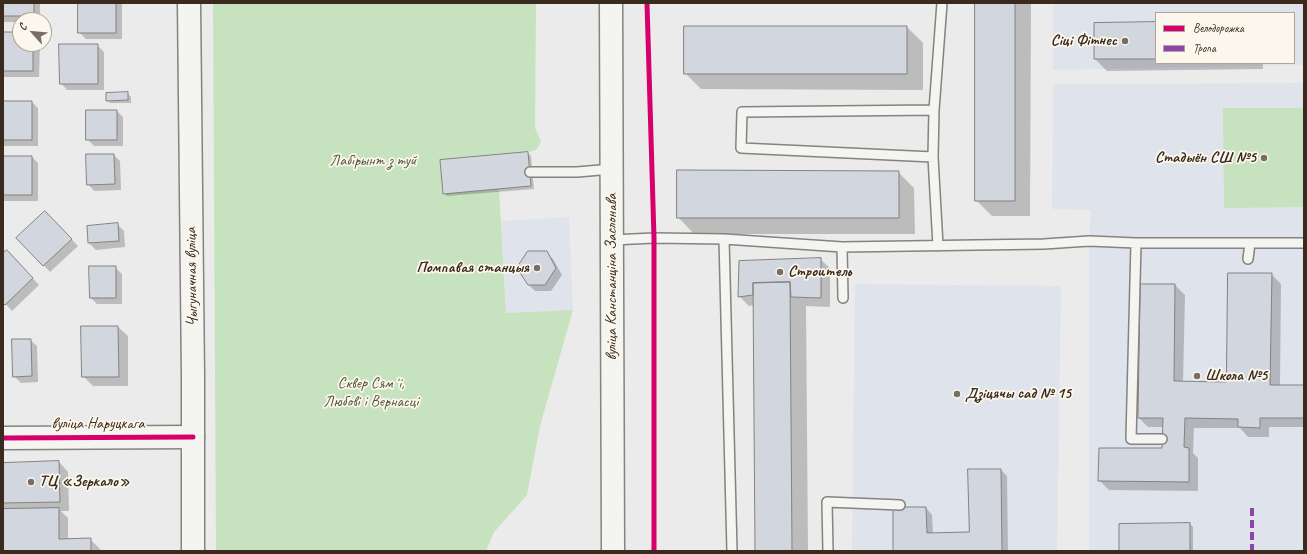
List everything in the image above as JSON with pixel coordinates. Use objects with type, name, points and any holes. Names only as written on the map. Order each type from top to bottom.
[{"type":"main road","name":"Чыгуначная вуліца","points":[[189,3],[193,551]]},
{"type":"main road","name":"вуліца Канстанціна Заслонава","points":[[611,3],[613,551]]},
{"type":"main road","name":"вуліца Наруцкага","points":[[3,438],[193,437]]},
{"type":"lane","points":[[938,246],[933,158],[934,110],[942,3]]},
{"type":"lane","points":[[933,158],[741,148],[742,112],[934,110]]},
{"type":"lane","points":[[530,172],[612,170]]},
{"type":"lane","points":[[612,240],[654,238],[724,239],[842,247],[1044,244],[1089,241],[1136,243],[1304,243]]},
{"type":"lane","points":[[724,239],[732,551]]},
{"type":"lane","points":[[1136,243],[1131,439],[1162,439]]},
{"type":"lane","points":[[1248,260],[1250,243]]},
{"type":"lane","points":[[842,247],[843,298]]},
{"type":"lane","points":[[828,551],[827,502],[900,505]]},
{"type":"shaded area","points":[[1053,3],[1304,3],[1304,65],[1053,70]]},
{"type":"shaded area","name":"Школа №5","points":[[1304,83],[1304,551],[1089,551],[1089,241],[1091,210],[1052,209],[1053,84]]},
{"type":"shaded area","points":[[569,217],[573,310],[506,313],[501,221]]},
{"type":"shaded area","name":"Дзіцячы сад № 15","points":[[855,284],[1061,286],[1057,551],[852,551]]},
{"type":"green space","name":"Сквер Сямʼі, Любові і Вернасці","points":[[213,3],[536,3],[535,128],[541,142],[536,150],[528,152],[440,160],[443,194],[499,189],[506,313],[573,310],[540,426],[527,495],[494,532],[486,551],[216,551]]},
{"type":"green space","name":"Стадыён СШ №5","points":[[1223,108],[1304,108],[1304,207],[1224,208]]},
{"type":"building","points":[[3,3],[34,3],[34,12],[12,12],[12,16],[3,16]]},
{"type":"building","points":[[78,3],[116,3],[116,33],[78,33]]},
{"type":"building","points":[[975,3],[1015,3],[1015,201],[975,201]]},
{"type":"building","name":"Сіці Фітнес","points":[[1155,22],[1155,59],[1094,59],[1094,23]]},
{"type":"building","points":[[684,26],[907,26],[907,74],[684,74]]},
{"type":"building","points":[[3,32],[12,32],[12,52],[33,52],[33,71],[3,71]]},
{"type":"building","points":[[59,44],[98,44],[98,84],[60,84]]},
{"type":"building","points":[[128,92],[128,100],[106,101],[106,93]]},
{"type":"building","points":[[3,101],[32,101],[32,140],[3,140]]},
{"type":"building","points":[[86,110],[117,110],[117,140],[86,140]]},
{"type":"building","points":[[528,152],[531,186],[443,194],[440,160]]},
{"type":"building","points":[[86,154],[114,154],[115,184],[87,185]]},
{"type":"building","points":[[3,156],[32,156],[32,195],[3,195]]},
{"type":"building","points":[[677,170],[899,171],[899,218],[677,218]]},
{"type":"building","points":[[45,211],[72,239],[43,266],[16,238]]},
{"type":"building","points":[[118,223],[119,241],[88,243],[87,226]]},
{"type":"building","points":[[7,250],[33,278],[5,305],[3,303],[3,253]]},
{"type":"building","name":"Помпавая станцыя","points":[[528,251],[547,251],[556,268],[545,285],[528,285],[517,268]]},
{"type":"building","name":"Строитель","points":[[821,258],[821,298],[791,297],[790,282],[753,283],[753,295],[738,297],[739,261]]},
{"type":"building","points":[[89,266],[116,266],[116,298],[90,298]]},
{"type":"building","points":[[1228,273],[1272,273],[1270,385],[1304,385],[1304,418],[1260,418],[1260,428],[1238,427],[1238,419],[1185,418],[1184,447],[1189,448],[1189,482],[1098,481],[1099,448],[1162,448],[1163,418],[1138,418],[1140,284],[1175,284],[1174,381],[1226,382]]},
{"type":"building","points":[[790,282],[792,551],[755,551],[753,283]]},
{"type":"building","points":[[81,326],[118,326],[119,377],[82,377]]},
{"type":"building","points":[[12,339],[31,339],[32,376],[13,377]]},
{"type":"building","name":"ТЦ «Зеркало»","points":[[59,461],[60,502],[3,503],[3,463]]},
{"type":"building","points":[[968,469],[1001,469],[1002,551],[893,551],[893,507],[926,507],[927,533],[969,532]]},
{"type":"building","points":[[59,508],[59,539],[91,538],[91,551],[3,551],[3,509]]},
{"type":"building","points":[[1190,523],[1190,551],[1119,551],[1119,524]]},
{"type":"marked path","points":[[1252,508],[1252,551]]},
{"type":"cycle path","points":[[647,3],[654,238],[654,551]]},
{"type":"cycle path","points":[[3,438],[193,437]]},
{"type":"place","name":"Сіці Фітнес","points":[[1125,41]]},
{"type":"place","name":"Стадыён СШ №5","points":[[1264,158]]},
{"type":"place","name":"Помпавая станцыя","points":[[537,268]]},
{"type":"place","name":"Строитель","points":[[780,272]]},
{"type":"place","name":"Школа №5","points":[[1197,376]]},
{"type":"place","name":"Дзіцячы сад № 15","points":[[957,394]]},
{"type":"place","name":"ТЦ «Зеркало»","points":[[31,482]]},
{"type":"park label","name":"Лабірынт з туй","points":[[373,161]]}]
